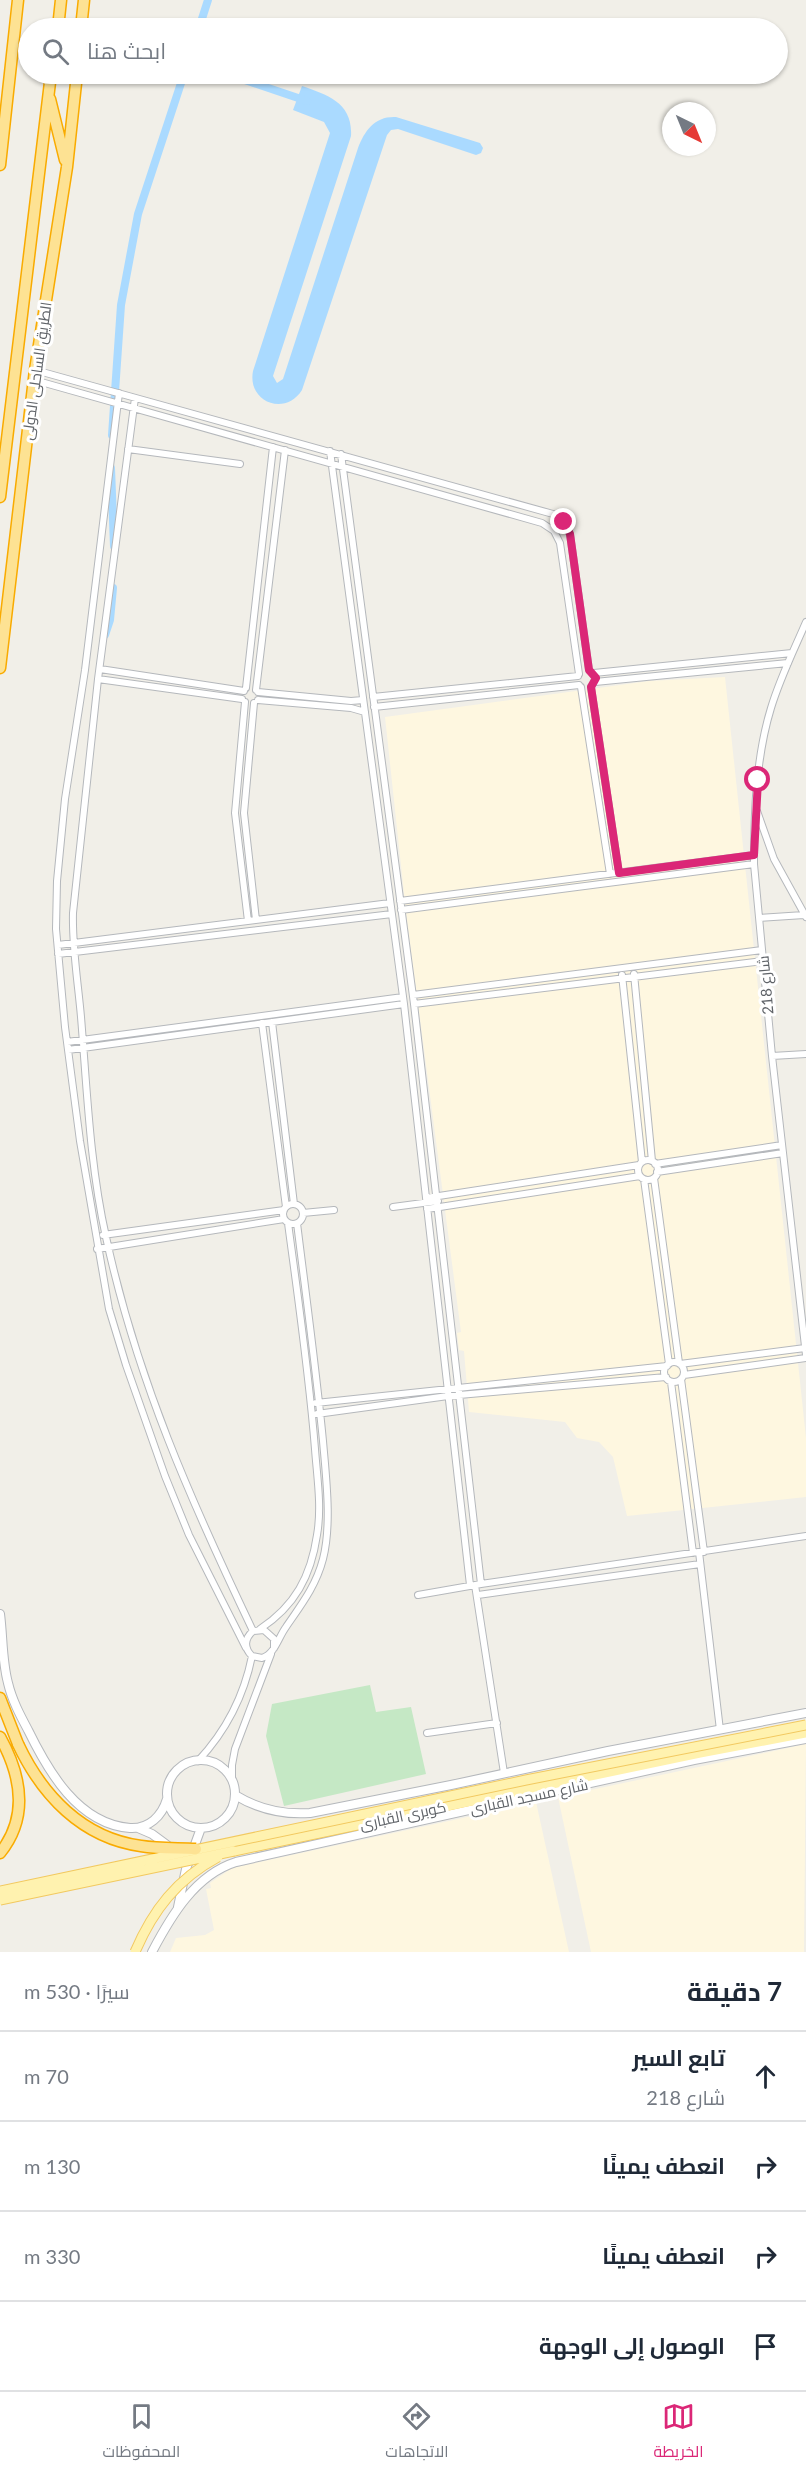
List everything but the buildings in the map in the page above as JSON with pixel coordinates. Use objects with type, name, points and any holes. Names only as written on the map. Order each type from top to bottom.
[{"type":"highway","points":[[0,165],[18,0]]},
{"type":"highway","points":[[59,18],[61,0]]},
{"type":"highway","points":[[82,18],[84,0]]},
{"type":"highway","name":"الطريق الساحلى الدولى","points":[[0,497],[49,84]]},
{"type":"highway","name":"الطريق الساحلى الدولى","points":[[0,668],[34,375],[67,167],[76,84]]},
{"type":"highway","points":[[48,93],[67,167]]},
{"type":"highway","points":[[0,1698],[28,1765],[49,1794],[65,1811],[111,1839],[135,1845],[196,1849]]},
{"type":"highway","points":[[0,1737],[17,1775],[20,1801],[14,1830],[0,1853]]},
{"type":"main road","name":"كوبرى القبارى","points":[[0,1891],[537,1778],[806,1725]]},
{"type":"main road","name":"كوبرى القبارى","points":[[0,1900],[700,1753],[806,1733]]},
{"type":"main road","points":[[135,1952],[150,1920],[174,1889],[205,1864],[234,1851]]},
{"type":"street","points":[[34,375],[119,393],[559,517],[570,534],[619,873]]},
{"type":"street","points":[[34,375],[118,404],[549,526],[560,543],[610,874]]},
{"type":"street","points":[[119,393],[85,670],[65,799],[56,897],[58,954],[67,1042],[97,1249],[109,1309],[126,1365],[157,1455],[189,1535],[246,1648],[252,1656],[262,1658],[273,1651]]},
{"type":"street","points":[[135,398],[98,679],[74,898],[73,943],[95,1170],[105,1235],[122,1305],[139,1361],[179,1471],[204,1528],[256,1630],[272,1635],[273,1651]]},
{"type":"street","points":[[248,921],[235,813],[245,689],[273,447]]},
{"type":"street","points":[[128,449],[240,464]]},
{"type":"street","points":[[256,920],[244,813],[244,784],[256,702],[285,450]]},
{"type":"street","points":[[330,451],[404,1004],[448,1396],[504,1773]]},
{"type":"street","points":[[341,454],[438,1202],[459,1395],[475,1585]]},
{"type":"street","name":"شارع 218","points":[[806,622],[776,694],[765,731],[756,808],[754,855],[772,1056],[806,1352]]},
{"type":"street","points":[[373,697],[591,672],[792,653]]},
{"type":"street","points":[[374,707],[788,663]]},
{"type":"street","points":[[358,665],[369,667]]},
{"type":"street","points":[[100,669],[257,691],[351,701],[363,700]]},
{"type":"street","points":[[98,679],[256,702],[351,708],[365,712]]},
{"type":"street","points":[[756,808],[769,848],[805,916],[759,918]]},
{"type":"street","points":[[400,901],[754,855]]},
{"type":"street","points":[[401,910],[754,864]]},
{"type":"street","points":[[649,869],[651,877]]},
{"type":"street","points":[[552,882],[554,890]]},
{"type":"street","points":[[58,945],[390,903]]},
{"type":"street","points":[[58,954],[392,914]]},
{"type":"street","points":[[413,996],[762,950]]},
{"type":"street","points":[[414,1004],[763,962]]},
{"type":"street","points":[[633,967],[654,1162],[682,1377],[698,1552]]},
{"type":"street","points":[[621,969],[640,1164],[668,1365],[665,1370],[669,1379],[700,1564],[720,1730]]},
{"type":"street","points":[[569,975],[570,985]]},
{"type":"street","points":[[67,1042],[403,996]]},
{"type":"street","points":[[68,1050],[404,1004]]},
{"type":"street","points":[[272,1022],[294,1204]]},
{"type":"street","points":[[167,1800],[172,1812],[182,1822],[201,1828],[214,1826],[225,1818],[232,1807],[233,1757],[273,1651],[282,1633],[310,1592],[323,1559],[326,1542],[327,1483],[321,1413],[316,1403],[286,1221],[262,1023]]},
{"type":"street","points":[[772,1056],[806,1054]]},
{"type":"street","points":[[426,1203],[640,1164],[782,1145]]},
{"type":"street","points":[[393,1207],[642,1177],[783,1153]]},
{"type":"street","points":[[95,1236],[285,1209],[294,1204]]},
{"type":"street","points":[[246,1648],[246,1640],[256,1630],[281,1615],[295,1598],[315,1545],[319,1515],[312,1414],[316,1403],[297,1223],[303,1213],[301,1208],[294,1204]]},
{"type":"street","points":[[303,1213],[334,1210]]},
{"type":"street","points":[[97,1249],[286,1221],[297,1223]]},
{"type":"street","points":[[316,1403],[806,1352]]},
{"type":"street","points":[[312,1414],[448,1396],[669,1379],[806,1352]]},
{"type":"street","points":[[189,1535],[204,1528]]},
{"type":"street","points":[[418,1595],[806,1536]]},
{"type":"street","points":[[478,1595],[700,1564]]},
{"type":"street","points":[[0,1614],[8,1684],[15,1704],[45,1765],[67,1792],[97,1818],[113,1825],[137,1828],[152,1834],[166,1844],[186,1869]]},
{"type":"street","points":[[137,1828],[154,1820],[162,1811],[167,1800],[168,1786],[174,1773],[185,1765],[198,1761],[216,1741],[236,1707],[252,1656]]},
{"type":"street","name":"شارع مسجد القبارى","points":[[234,1795],[265,1809],[298,1814],[806,1713]]},
{"type":"street","points":[[427,1733],[497,1723]]},
{"type":"street","name":"شارع مسجد القبارى","points":[[152,1952],[178,1909],[210,1874],[236,1862],[694,1760],[806,1738]]},
{"type":"street","points":[[198,1761],[218,1766],[232,1781]]},
{"type":"street","points":[[178,1909],[186,1869],[201,1828]]},
{"type":"shaded area","points":[[725,677],[806,1438],[806,1497],[627,1516],[613,1457],[599,1442],[577,1438],[565,1422],[469,1412],[464,1351],[459,1350],[457,1333],[461,1332],[406,912],[385,717],[649,681]]},
{"type":"shaded area","points":[[806,1744],[804,1952],[591,1952],[558,1797]]},
{"type":"shaded area","points":[[536,1802],[569,1952],[170,1952],[176,1938],[205,1935],[214,1930],[206,1889],[211,1888],[210,1883],[232,1868]]},
{"type":"green space","points":[[370,1685],[376,1712],[411,1707],[426,1774],[284,1806],[266,1736],[272,1704]]},
{"type":"water","points":[[302,86],[329,97],[343,108],[351,125],[351,136],[273,376],[277,383],[283,379],[358,148],[372,125],[382,119],[396,117],[480,143],[483,148],[481,153],[476,155],[398,129],[391,130],[387,135],[302,390],[295,398],[286,403],[277,404],[261,398],[253,382],[253,371],[330,133],[324,122],[293,110]]},
{"type":"waterway","points":[[202,18],[208,0]]},
{"type":"waterway","points":[[112,435],[121,305],[138,214],[181,84]]},
{"type":"waterway","points":[[257,84],[307,101]]},
{"type":"waterway","points":[[111,468],[114,546]]},
{"type":"waterway","points":[[105,635],[110,620],[113,588]]},
{"type":"route","points":[[564,522],[570,534],[589,670],[596,678],[591,687],[619,873],[754,855],[758,780]]}]
